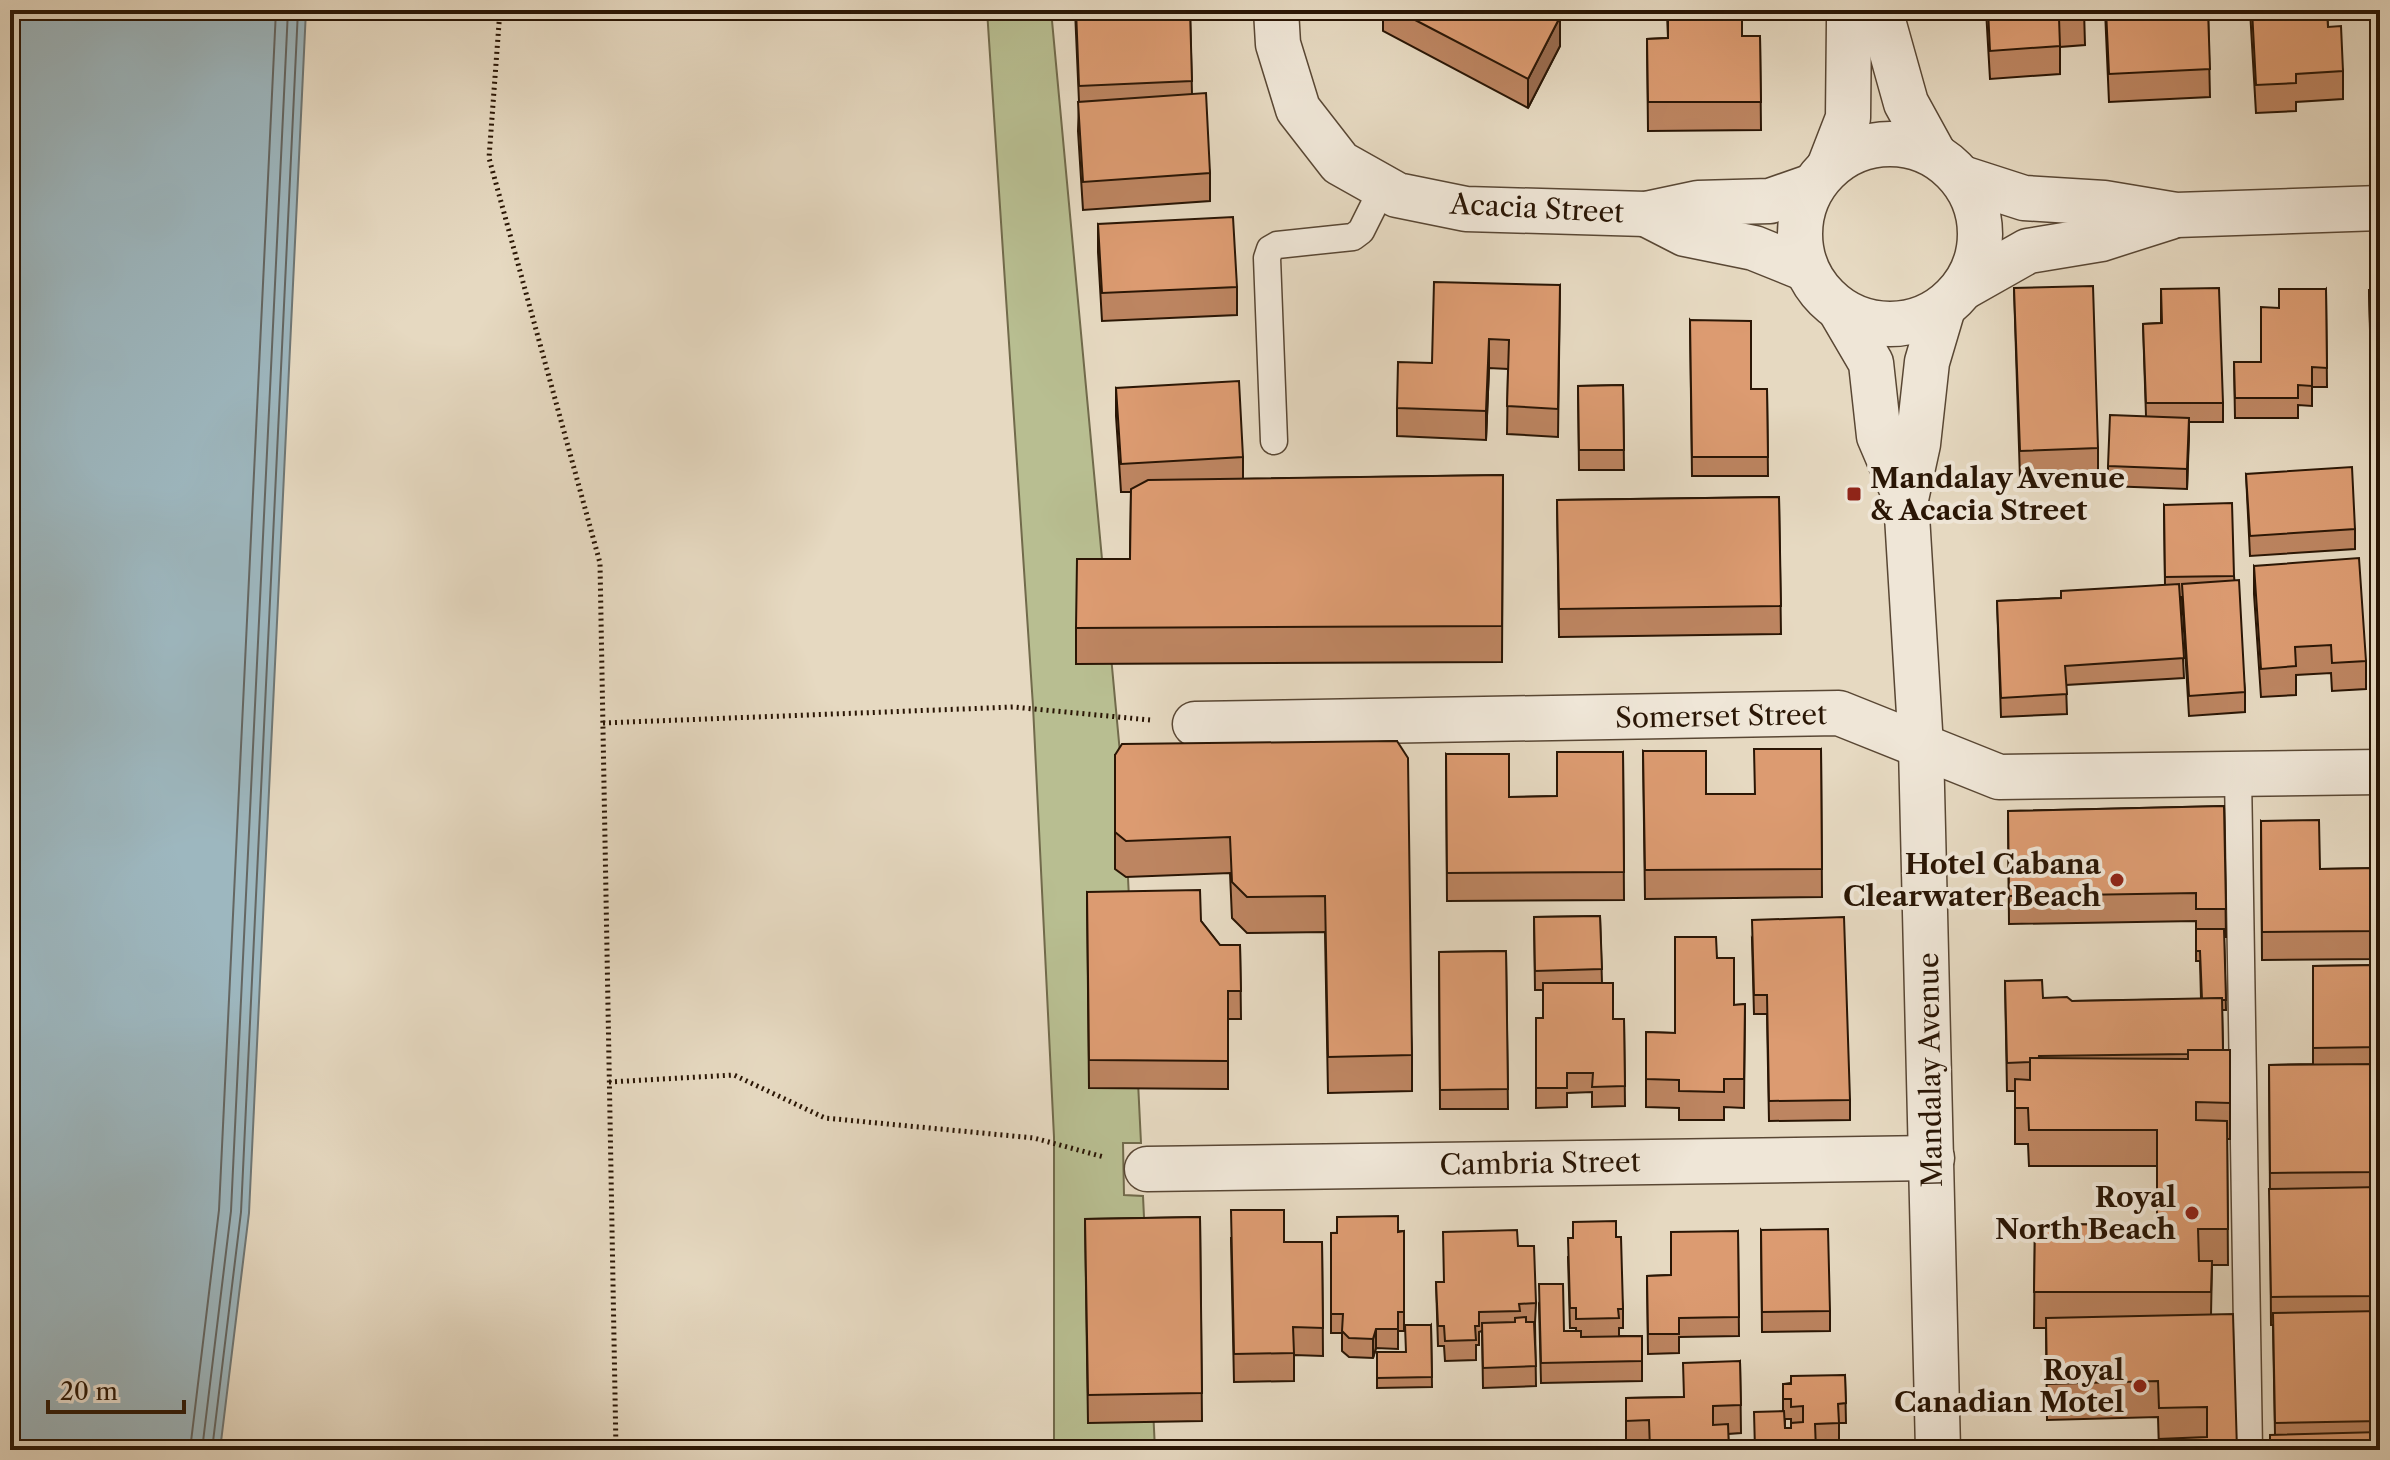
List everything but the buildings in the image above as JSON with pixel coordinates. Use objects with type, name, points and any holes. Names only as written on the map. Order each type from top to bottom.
[{"type":"street","name":"Acacia Street","points":[[1276,10],[1278,44],[1298,109],[1340,163],[1397,195],[1466,209],[1646,214],[1698,203],[1770,201],[1821,176]]},
{"type":"street","points":[[1852,10],[1849,22],[1848,118],[1802,212],[1799,241],[1806,269],[1820,292],[1840,310],[1865,322],[1892,325],[1919,321],[2028,251],[2101,239],[2176,215]]},
{"type":"street","points":[[1880,10],[1906,103],[1948,166],[1974,198],[1981,220],[1981,243],[1976,265],[1954,297]]},
{"type":"street","points":[[1821,176],[1852,152],[1879,144],[1907,145],[2024,198],[2104,203],[2176,215],[2380,208]]},
{"type":"street","name":"Acacia Street","points":[[1646,214],[1685,234],[1754,248],[1806,269]]},
{"type":"street","name":"Mandalay Avenue","points":[[1938,1450],[1921,747],[1906,499],[1918,444],[1927,362],[1954,297]]},
{"type":"street","name":"Mandalay Avenue","points":[[1840,310],[1871,363],[1879,436],[1906,499]]},
{"type":"street","name":"Somerset Street","points":[[1195,724],[1839,713],[1999,777],[2380,772]]},
{"type":"street","name":"Cambria Street","points":[[1147,1169],[1932,1158]]},
{"type":"lane","points":[[1274,441],[1267,258],[1270,249],[1277,245],[1353,237],[1361,231],[1383,187]]},
{"type":"lane","points":[[2238,775],[2249,1450]]},
{"type":"path","points":[[500,10],[489,158],[600,563],[616,1450]]},
{"type":"path","points":[[603,723],[1013,707],[1195,724]]},
{"type":"path","points":[[609,1082],[734,1075],[825,1118],[1034,1138],[1147,1169]]},
{"type":"green space","points":[[987,10],[1051,10],[1124,796],[1141,1143],[1123,1143],[1124,1195],[1143,1196],[1155,1450],[1054,1450],[1054,1137],[1033,706]]},
{"type":"water","points":[[10,10],[306,10],[249,1213],[220,1450],[10,1450]]},
{"type":"place","name":"Mandalay Avenue & Acacia Street","points":[[1854,494]]},
{"type":"place","name":"Hotel Cabana Clearwater Beach","points":[[2117,880]]},
{"type":"place","name":"Royal North Beach","points":[[2192,1213]]},
{"type":"place","name":"Royal Canadian Motel","points":[[2140,1386]]}]
